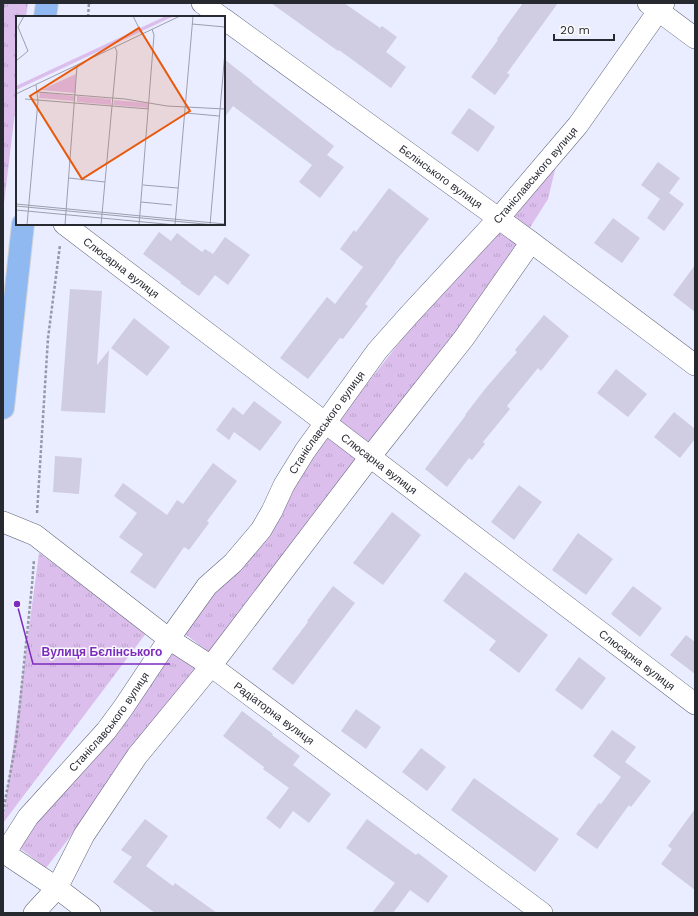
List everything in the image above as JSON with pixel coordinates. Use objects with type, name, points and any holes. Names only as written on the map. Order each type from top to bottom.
[{"type":"highway","points":[[3,408],[23,225]]},
{"type":"street","points":[[202,3],[220,16]]},
{"type":"street","points":[[657,6],[693,34]]},
{"type":"street","name":"Станіславського вулиця","points":[[4,852],[28,818],[106,731],[207,586],[233,562],[261,530],[284,485],[305,451],[377,351],[498,219],[578,125],[657,6]]},
{"type":"street","name":"Бєлінського вулиця","points":[[225,20],[531,242],[695,365]]},
{"type":"street","name":"Слюсарна вулиця","points":[[62,232],[325,423],[695,704]]},
{"type":"street","points":[[34,913],[56,888],[84,835],[137,756],[211,666],[370,457],[464,338],[531,242]]},
{"type":"street","name":"Радіаторна вулиця","points":[[3,522],[35,535],[169,639],[211,666],[542,913]]},
{"type":"street","points":[[4,852],[90,913]]},
{"type":"path","points":[[3,8],[4,3]]},
{"type":"path","points":[[88,16],[89,3]]},
{"type":"path","points":[[3,812],[16,742],[32,585],[48,338],[62,232]]},
{"type":"green space","points":[[3,3],[28,3],[26,16],[16,16],[16,103],[3,212]]},
{"type":"green space","points":[[566,124],[548,199],[529,229],[503,209]]},
{"type":"green space","points":[[492,224],[519,244],[457,333],[368,444],[338,421]]},
{"type":"green space","points":[[327,435],[357,459],[210,653],[177,628]]},
{"type":"green space","points":[[39,553],[147,632],[3,823]]},
{"type":"green space","points":[[166,642],[198,667],[46,868],[13,843]]},
{"type":"building","points":[[271,3],[344,3],[380,28],[382,26],[397,37],[386,52],[406,67],[391,88]]},
{"type":"building","points":[[523,3],[558,3],[507,73],[510,75],[495,95],[471,77]]},
{"type":"building","points":[[225,60],[334,146],[327,155],[344,167],[320,198],[299,182],[312,165],[233,106],[225,117]]},
{"type":"building","points":[[469,108],[495,127],[478,152],[451,133]]},
{"type":"building","points":[[658,162],[680,178],[669,193],[684,204],[664,231],[647,218],[660,199],[641,185]]},
{"type":"building","points":[[389,188],[429,219],[395,262],[365,304],[368,306],[343,339],[340,338],[308,379],[280,358],[327,297],[335,304],[363,267],[340,249],[354,230],[356,232]]},
{"type":"building","points":[[613,218],[640,238],[622,263],[594,243]]},
{"type":"building","points":[[159,232],[171,241],[177,233],[202,252],[205,249],[213,254],[225,237],[250,255],[228,285],[215,275],[199,296],[143,254]]},
{"type":"building","points":[[695,265],[695,312],[673,295]]},
{"type":"building","points":[[70,289],[102,291],[97,365],[109,350],[105,413],[61,411]]},
{"type":"building","points":[[544,315],[569,336],[541,371],[538,368],[507,406],[510,409],[483,442],[485,444],[472,460],[469,458],[447,487],[425,469],[485,389],[517,352],[515,350]]},
{"type":"building","points":[[134,318],[170,347],[147,376],[111,348]]},
{"type":"building","points":[[616,369],[647,394],[628,417],[597,393]]},
{"type":"building","points":[[254,401],[282,422],[260,451],[234,432],[229,440],[216,430],[233,407],[243,415]]},
{"type":"building","points":[[674,412],[695,429],[695,439],[680,458],[654,437]]},
{"type":"building","points":[[55,456],[82,458],[79,494],[53,492]]},
{"type":"building","points":[[213,463],[237,481],[207,521],[209,523],[189,550],[184,547],[155,589],[130,572],[143,554],[119,537],[137,513],[114,496],[123,483],[167,515],[177,500],[183,504]]},
{"type":"building","points":[[519,485],[542,502],[514,540],[491,522]]},
{"type":"building","points":[[392,512],[421,535],[383,585],[353,563]]},
{"type":"building","points":[[578,533],[613,559],[586,595],[552,570]]},
{"type":"building","points":[[465,572],[548,635],[519,673],[489,650],[496,641],[443,601]]},
{"type":"building","points":[[333,586],[355,603],[293,685],[272,669]]},
{"type":"building","points":[[633,586],[662,608],[640,637],[611,614]]},
{"type":"building","points":[[686,635],[695,642],[695,674],[670,655]]},
{"type":"building","points":[[579,657],[606,678],[582,710],[555,690]]},
{"type":"building","points":[[356,709],[381,727],[366,749],[341,731]]},
{"type":"building","points":[[242,711],[300,756],[293,765],[331,794],[309,823],[293,811],[280,829],[266,818],[289,788],[223,736]]},
{"type":"building","points":[[612,730],[636,747],[625,762],[651,781],[631,807],[629,805],[597,849],[576,834],[621,777],[593,756]]},
{"type":"building","points":[[421,748],[446,767],[427,791],[402,772]]},
{"type":"building","points":[[474,778],[559,839],[535,872],[451,810]]},
{"type":"building","points":[[695,809],[695,890],[661,864],[672,849],[668,846]]},
{"type":"building","points":[[145,819],[168,836],[146,866],[173,886],[175,883],[217,913],[155,913],[113,882],[132,857],[121,850]]},
{"type":"building","points":[[367,819],[416,855],[418,853],[448,876],[428,903],[410,890],[393,913],[372,913],[395,883],[346,848]]},
{"type":"place","name":"Вулиця Бєлінського","points":[[17,604]]}]
